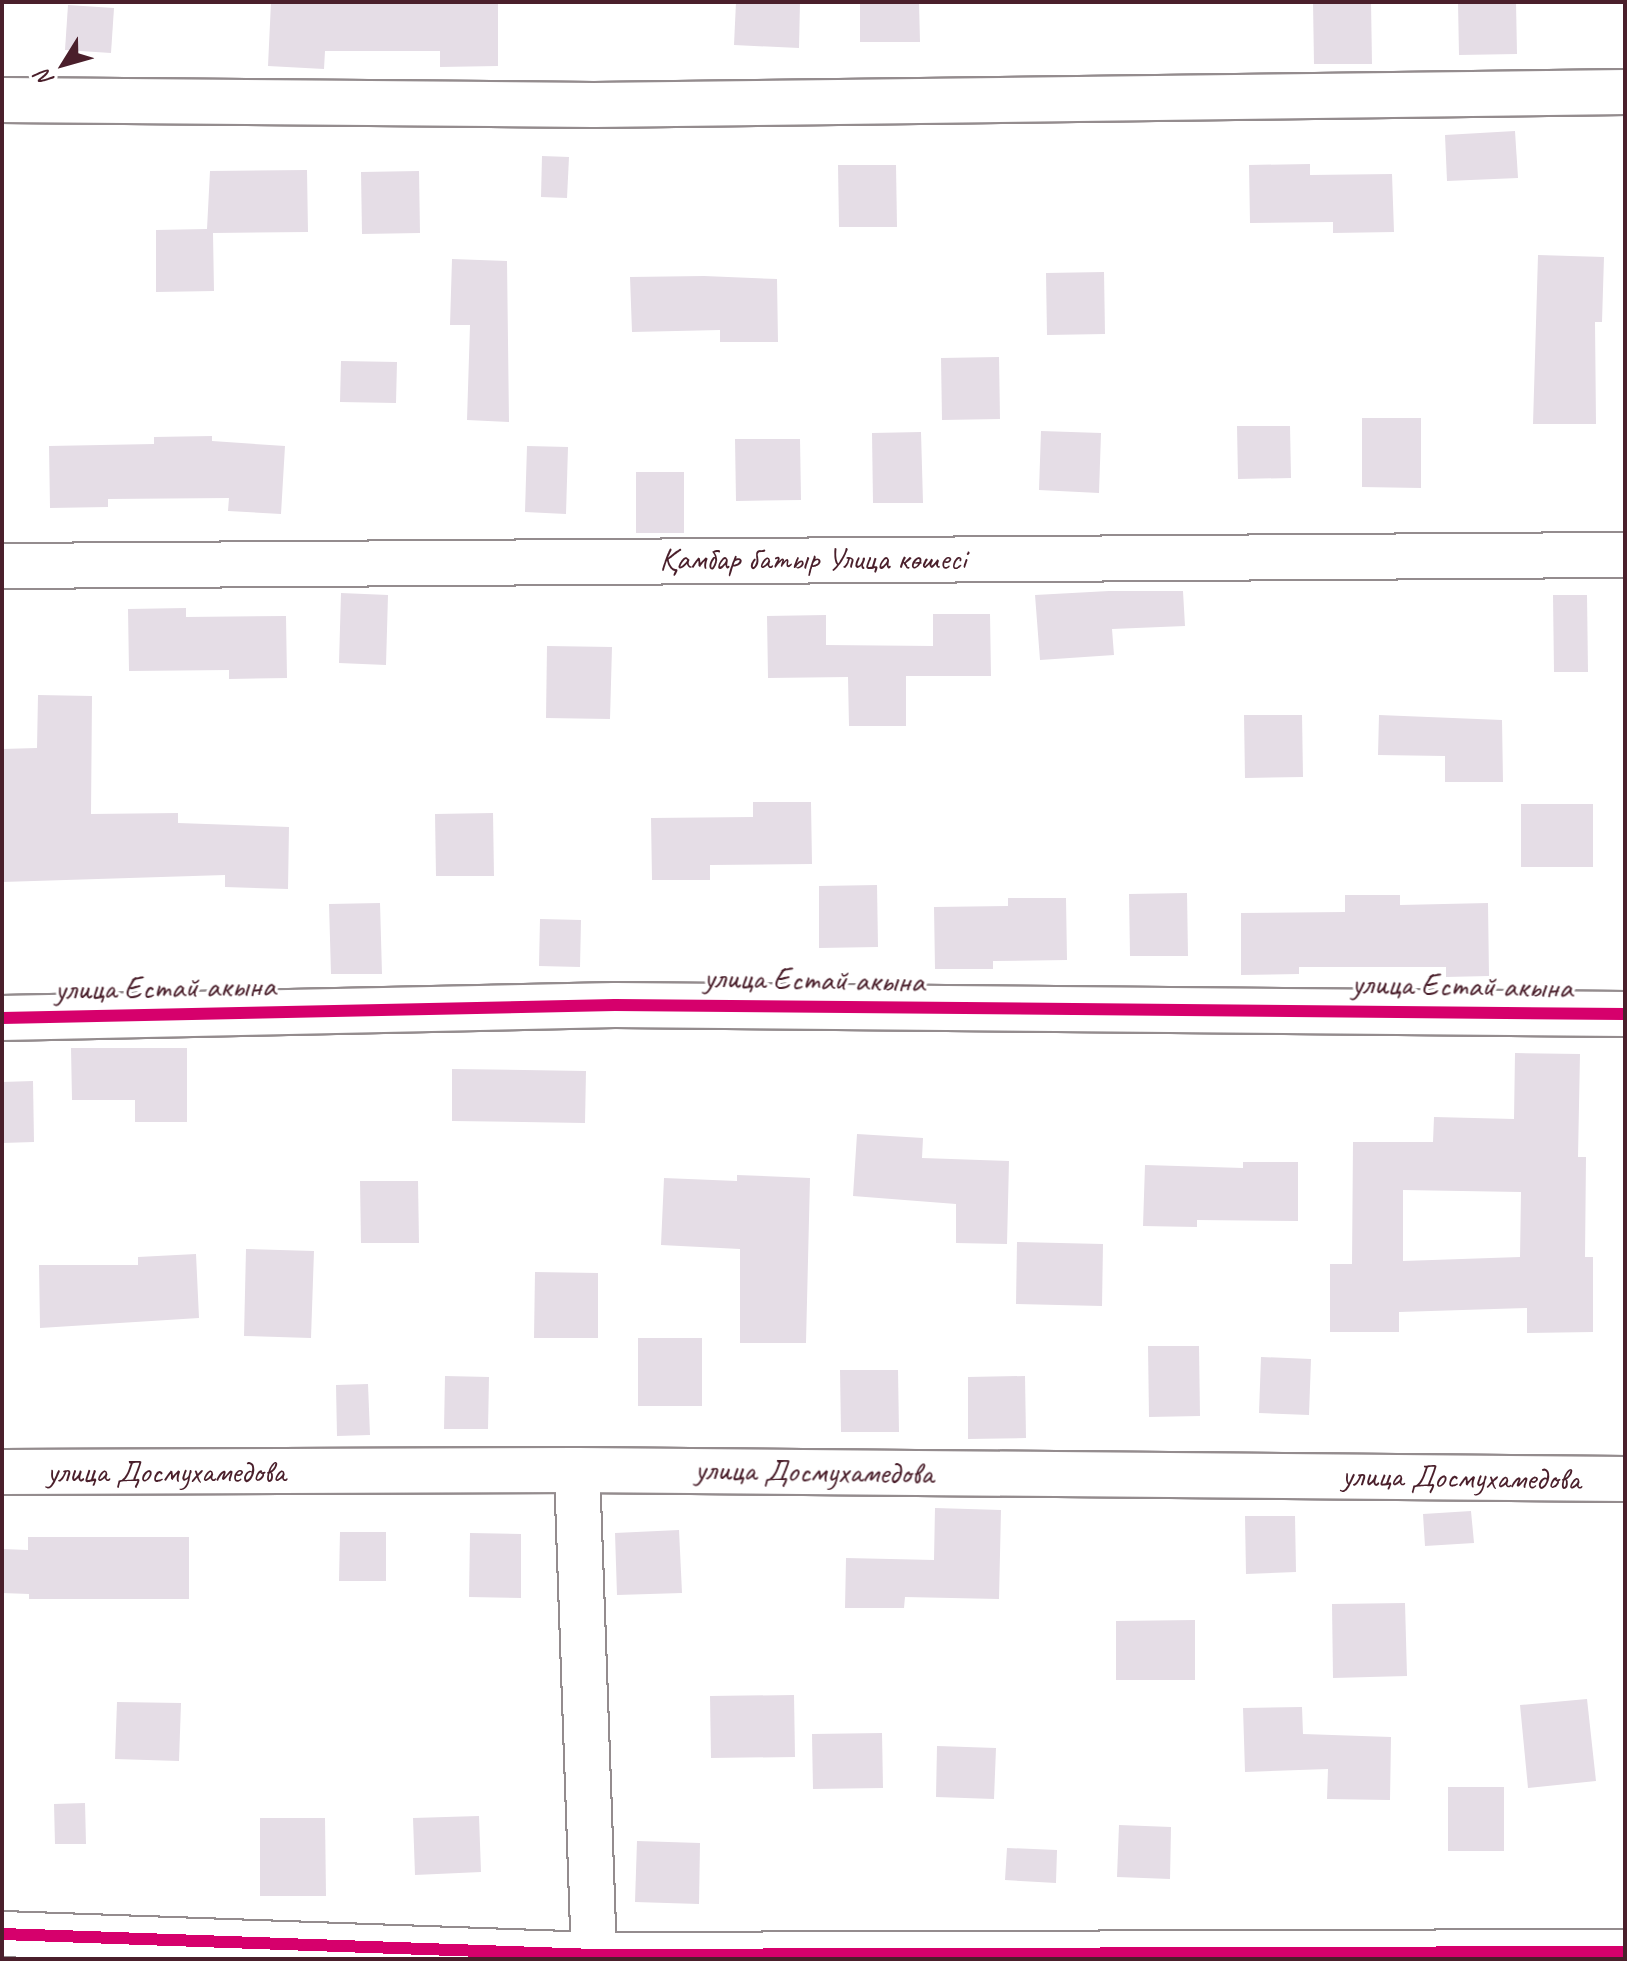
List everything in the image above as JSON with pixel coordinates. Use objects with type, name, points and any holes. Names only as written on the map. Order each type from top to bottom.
[{"type":"street","points":[[2,100],[594,105],[1625,92]]},
{"type":"street","name":"Қамбар батыр Улица көшесі","points":[[2,566],[1625,555]]},
{"type":"street","name":"улица Естай акына","points":[[2,1018],[615,1005],[1625,1014]]},
{"type":"street","points":[[577,1470],[594,1957]]},
{"type":"street","name":"улица Досмухамедова","points":[[2,1472],[577,1470],[1625,1479]]},
{"type":"street","points":[[2,1934],[594,1957],[1625,1952]]},
{"type":"building","points":[[271,2],[498,4],[498,66],[440,67],[440,51],[325,51],[324,69],[268,66]]},
{"type":"building","points":[[736,2],[800,2],[799,48],[734,45]]},
{"type":"building","points":[[860,2],[919,2],[920,42],[860,42]]},
{"type":"building","points":[[1313,2],[1371,2],[1372,64],[1314,64]]},
{"type":"building","points":[[1458,2],[1516,2],[1517,54],[1459,55]]},
{"type":"building","points":[[68,5],[114,8],[111,53],[65,50]]},
{"type":"building","points":[[1515,131],[1518,178],[1447,181],[1445,135]]},
{"type":"building","points":[[542,156],[569,157],[567,198],[541,197]]},
{"type":"building","points":[[1310,164],[1310,175],[1392,174],[1394,232],[1333,233],[1333,222],[1250,223],[1249,165]]},
{"type":"building","points":[[838,165],[896,165],[897,227],[839,227]]},
{"type":"building","points":[[307,170],[308,232],[213,233],[214,291],[156,292],[156,230],[207,229],[210,171]]},
{"type":"building","points":[[419,171],[420,233],[362,234],[361,172]]},
{"type":"building","points":[[1538,255],[1604,257],[1602,322],[1595,322],[1596,424],[1533,424]]},
{"type":"building","points":[[452,259],[507,261],[509,422],[467,420],[470,325],[450,325]]},
{"type":"building","points":[[1104,272],[1105,334],[1047,335],[1046,273]]},
{"type":"building","points":[[630,277],[777,279],[778,342],[720,342],[720,330],[632,332]]},
{"type":"building","points":[[999,357],[1000,419],[942,420],[941,358]]},
{"type":"building","points":[[341,361],[397,362],[396,403],[340,402]]},
{"type":"building","points":[[1362,418],[1421,418],[1421,488],[1362,487]]},
{"type":"building","points":[[1237,426],[1290,426],[1291,478],[1238,479]]},
{"type":"building","points":[[1041,431],[1101,433],[1099,493],[1039,490]]},
{"type":"building","points":[[921,432],[923,503],[873,503],[872,433]]},
{"type":"building","points":[[212,436],[212,441],[285,446],[281,514],[228,511],[229,498],[108,499],[108,507],[50,508],[49,446],[154,444],[154,437]]},
{"type":"building","points":[[735,439],[800,439],[801,500],[736,501]]},
{"type":"building","points":[[527,446],[568,447],[566,514],[525,512]]},
{"type":"building","points":[[636,472],[684,472],[684,533],[636,533]]},
{"type":"building","points":[[1183,591],[1185,626],[1112,629],[1114,655],[1040,660],[1035,595]]},
{"type":"building","points":[[341,593],[388,595],[386,665],[339,663]]},
{"type":"building","points":[[1553,595],[1587,595],[1588,672],[1554,672]]},
{"type":"building","points":[[186,608],[186,617],[286,616],[287,678],[229,679],[229,670],[129,671],[128,609]]},
{"type":"building","points":[[933,614],[990,614],[991,676],[906,676],[906,726],[849,726],[848,677],[768,678],[767,616],[826,615],[826,645],[933,646]]},
{"type":"building","points":[[547,646],[612,647],[610,719],[546,718]]},
{"type":"building","points":[[38,695],[92,696],[91,814],[178,813],[178,823],[289,827],[288,889],[225,887],[225,875],[2,882],[2,749],[37,748]]},
{"type":"building","points":[[1244,715],[1302,715],[1303,777],[1245,778]]},
{"type":"building","points":[[1379,715],[1502,720],[1503,782],[1445,782],[1445,756],[1378,755]]},
{"type":"building","points":[[753,802],[811,802],[812,864],[710,865],[710,880],[652,880],[651,818],[753,817]]},
{"type":"building","points":[[1521,804],[1593,804],[1593,867],[1521,867]]},
{"type":"building","points":[[493,813],[494,876],[436,876],[435,814]]},
{"type":"building","points":[[877,885],[878,947],[819,948],[819,886]]},
{"type":"building","points":[[1187,893],[1188,956],[1130,956],[1129,894]]},
{"type":"building","points":[[1345,895],[1400,895],[1400,905],[1488,903],[1489,976],[1446,977],[1446,967],[1299,967],[1299,974],[1241,975],[1241,913],[1345,912]]},
{"type":"building","points":[[1008,898],[1066,898],[1067,960],[993,961],[993,969],[935,969],[934,907],[1008,906]]},
{"type":"building","points":[[380,903],[382,974],[331,974],[329,904]]},
{"type":"building","points":[[540,919],[581,920],[580,967],[539,966]]},
{"type":"building","points":[[71,1048],[187,1048],[187,1122],[135,1122],[135,1100],[72,1100]]},
{"type":"building","points":[[1515,1053],[1580,1054],[1578,1157],[1586,1157],[1585,1257],[1593,1257],[1593,1332],[1527,1333],[1527,1308],[1399,1312],[1399,1332],[1330,1332],[1330,1264],[1352,1264],[1353,1142],[1433,1142],[1434,1117],[1514,1119]],"holes":[[[1403,1190],[1521,1192],[1520,1257],[1403,1261]]]},
{"type":"building","points":[[452,1069],[586,1071],[585,1123],[452,1121]]},
{"type":"building","points":[[33,1081],[34,1142],[2,1143],[2,1082]]},
{"type":"building","points":[[857,1134],[923,1138],[922,1158],[1009,1161],[1007,1244],[956,1243],[956,1204],[853,1196]]},
{"type":"building","points":[[1243,1162],[1298,1162],[1298,1221],[1197,1220],[1197,1227],[1143,1226],[1145,1165],[1243,1168]]},
{"type":"building","points":[[737,1175],[810,1178],[806,1343],[740,1343],[740,1249],[661,1245],[664,1178],[737,1181]]},
{"type":"building","points":[[360,1181],[418,1181],[419,1243],[361,1243]]},
{"type":"building","points":[[1017,1242],[1103,1244],[1102,1306],[1016,1304]]},
{"type":"building","points":[[246,1249],[314,1251],[311,1338],[244,1336]]},
{"type":"building","points":[[196,1254],[199,1318],[40,1328],[39,1265],[138,1265],[138,1257]]},
{"type":"building","points":[[535,1272],[598,1273],[598,1338],[534,1338]]},
{"type":"building","points":[[638,1338],[702,1338],[702,1406],[638,1406]]},
{"type":"building","points":[[1148,1346],[1199,1346],[1200,1416],[1149,1417]]},
{"type":"building","points":[[1261,1357],[1311,1359],[1309,1415],[1259,1413]]},
{"type":"building","points":[[840,1370],[898,1370],[899,1432],[841,1432]]},
{"type":"building","points":[[445,1376],[489,1377],[488,1429],[444,1429]]},
{"type":"building","points":[[1025,1376],[1026,1438],[968,1439],[968,1377]]},
{"type":"building","points":[[368,1384],[370,1435],[337,1436],[336,1385]]},
{"type":"building","points":[[935,1508],[1001,1510],[999,1599],[905,1597],[904,1608],[845,1608],[846,1558],[934,1560]]},
{"type":"building","points":[[1471,1511],[1474,1543],[1425,1546],[1423,1514]]},
{"type":"building","points":[[1245,1516],[1295,1516],[1296,1572],[1246,1574]]},
{"type":"building","points":[[679,1530],[682,1593],[617,1595],[615,1533]]},
{"type":"building","points":[[340,1532],[386,1532],[386,1581],[339,1581]]},
{"type":"building","points":[[470,1533],[521,1534],[521,1598],[469,1597]]},
{"type":"building","points":[[28,1537],[189,1537],[189,1599],[29,1599],[29,1594],[2,1593],[2,1549],[28,1550]]},
{"type":"building","points":[[1405,1603],[1407,1676],[1333,1678],[1332,1604]]},
{"type":"building","points":[[1195,1620],[1195,1680],[1116,1680],[1116,1621]]},
{"type":"building","points":[[794,1695],[795,1757],[711,1758],[710,1696]]},
{"type":"building","points":[[1587,1699],[1596,1781],[1528,1788],[1520,1705]]},
{"type":"building","points":[[117,1702],[181,1703],[179,1761],[115,1759]]},
{"type":"building","points":[[1302,1707],[1303,1734],[1391,1737],[1390,1800],[1327,1799],[1328,1769],[1245,1772],[1243,1708]]},
{"type":"building","points":[[882,1733],[883,1788],[813,1789],[812,1734]]},
{"type":"building","points":[[937,1746],[996,1748],[994,1799],[936,1797]]},
{"type":"building","points":[[1448,1787],[1504,1787],[1504,1851],[1448,1851]]},
{"type":"building","points":[[85,1803],[86,1844],[55,1844],[54,1804]]},
{"type":"building","points":[[479,1816],[481,1872],[415,1875],[413,1818]]},
{"type":"building","points":[[260,1818],[325,1818],[326,1896],[260,1896]]},
{"type":"building","points":[[1119,1825],[1171,1827],[1170,1879],[1117,1877]]},
{"type":"building","points":[[637,1841],[700,1843],[699,1904],[635,1902]]},
{"type":"building","points":[[1007,1848],[1057,1850],[1056,1883],[1005,1880]]},
{"type":"cycle path","points":[[2,1018],[615,1005],[1625,1014]]},
{"type":"cycle path","points":[[2,1934],[595,1955],[1625,1952]]}]
